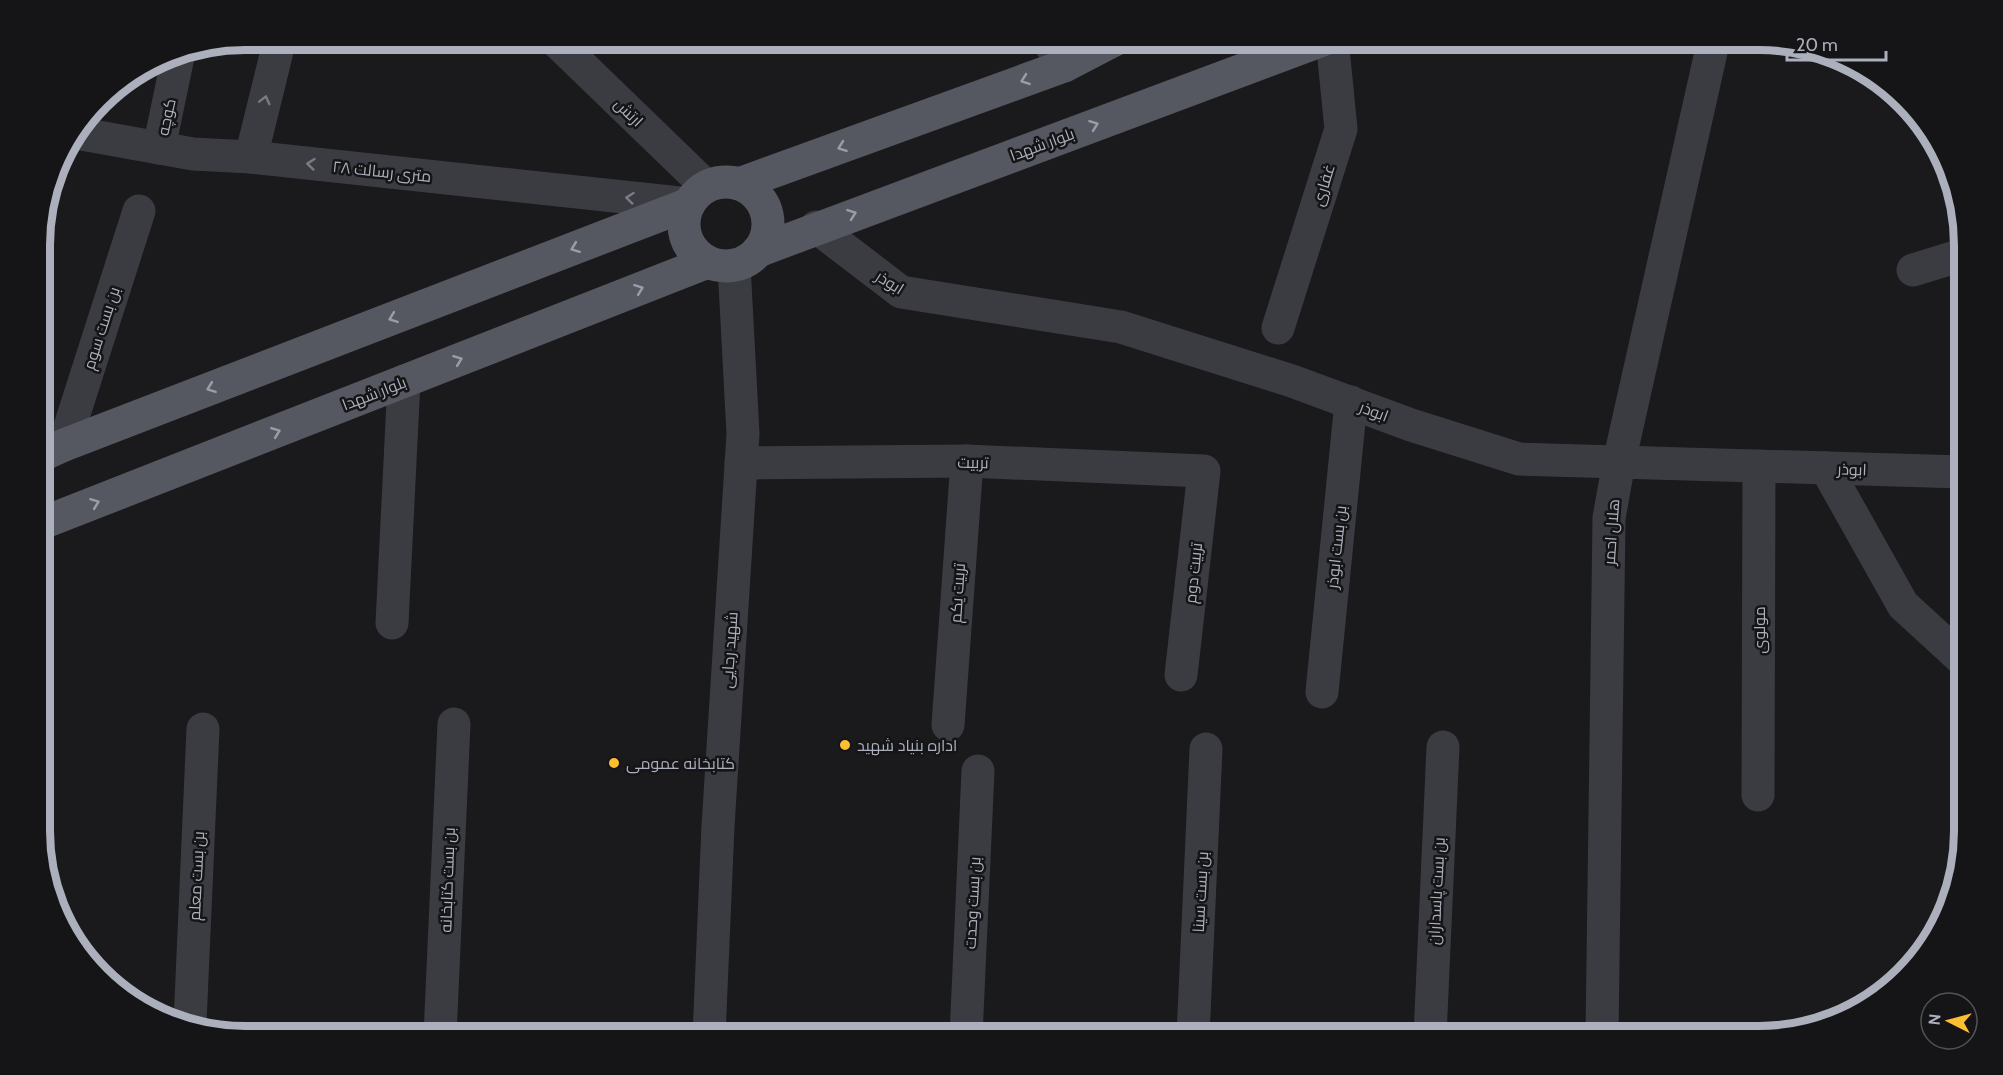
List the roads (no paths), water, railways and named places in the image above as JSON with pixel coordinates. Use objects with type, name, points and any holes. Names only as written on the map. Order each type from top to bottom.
[{"type":"main road","name":"بلوار شهدا","points":[[50,520],[404,381],[1295,50]]},
{"type":"main road","points":[[739,184],[1056,52]]},
{"type":"main road","points":[[52,450],[697,195],[721,182],[739,184],[759,198],[765,210],[768,225],[765,238],[734,259],[697,254],[684,231],[697,195]]},
{"type":"street","points":[[251,157],[277,50]]},
{"type":"street","name":"ارتش","points":[[564,50],[697,195]]},
{"type":"street","name":"غفاری","points":[[1278,328],[1341,129],[1333,50]]},
{"type":"street","name":"هلال احمر","points":[[1602,1025],[1609,518],[1619,462],[1712,50]]},
{"type":"street","name":"کوچه","points":[[159,148],[177,62]]},
{"type":"street","name":"۲۸ متری رسالت","points":[[83,134],[193,154],[697,195]]},
{"type":"street","name":"بن بست سوم","points":[[52,450],[139,210]]},
{"type":"street","name":"ابوذر","points":[[816,227],[901,292],[1121,327],[1292,381],[1411,425],[1520,459],[1953,472]]},
{"type":"street","points":[[1912,270],[1953,258]]},
{"type":"street","name":"شهید رجایی","points":[[709,1026],[718,826],[743,434],[734,259]]},
{"type":"street","points":[[392,623],[404,381]]},
{"type":"street","name":"بن بست ابوذر","points":[[1322,692],[1351,402]]},
{"type":"street","name":"تربیت","points":[[741,463],[967,461],[1204,471]]},
{"type":"street","name":"تربیت یکم","points":[[948,725],[967,461]]},
{"type":"street","name":"مولوی","points":[[1758,795],[1760,466]]},
{"type":"street","points":[[1826,468],[1903,605],[1953,651]]},
{"type":"street","name":"تربیت دوم","points":[[1181,675],[1204,471]]},
{"type":"street","name":"بن بست کتابخانه","points":[[440,1026],[454,724]]},
{"type":"street","name":"بن بست معلم","points":[[190,1017],[203,729]]},
{"type":"street","name":"بن بست پاسداران","points":[[1430,1025],[1443,747]]},
{"type":"street","name":"بن بست سینا","points":[[1193,1025],[1206,749]]},
{"type":"street","name":"بن بست وحدت","points":[[966,1026],[978,771]]},
{"type":"place","name":"اداره بنیاد شهید","points":[[845,745]]},
{"type":"place","name":"کتابخانه عمومی","points":[[614,763]]}]
